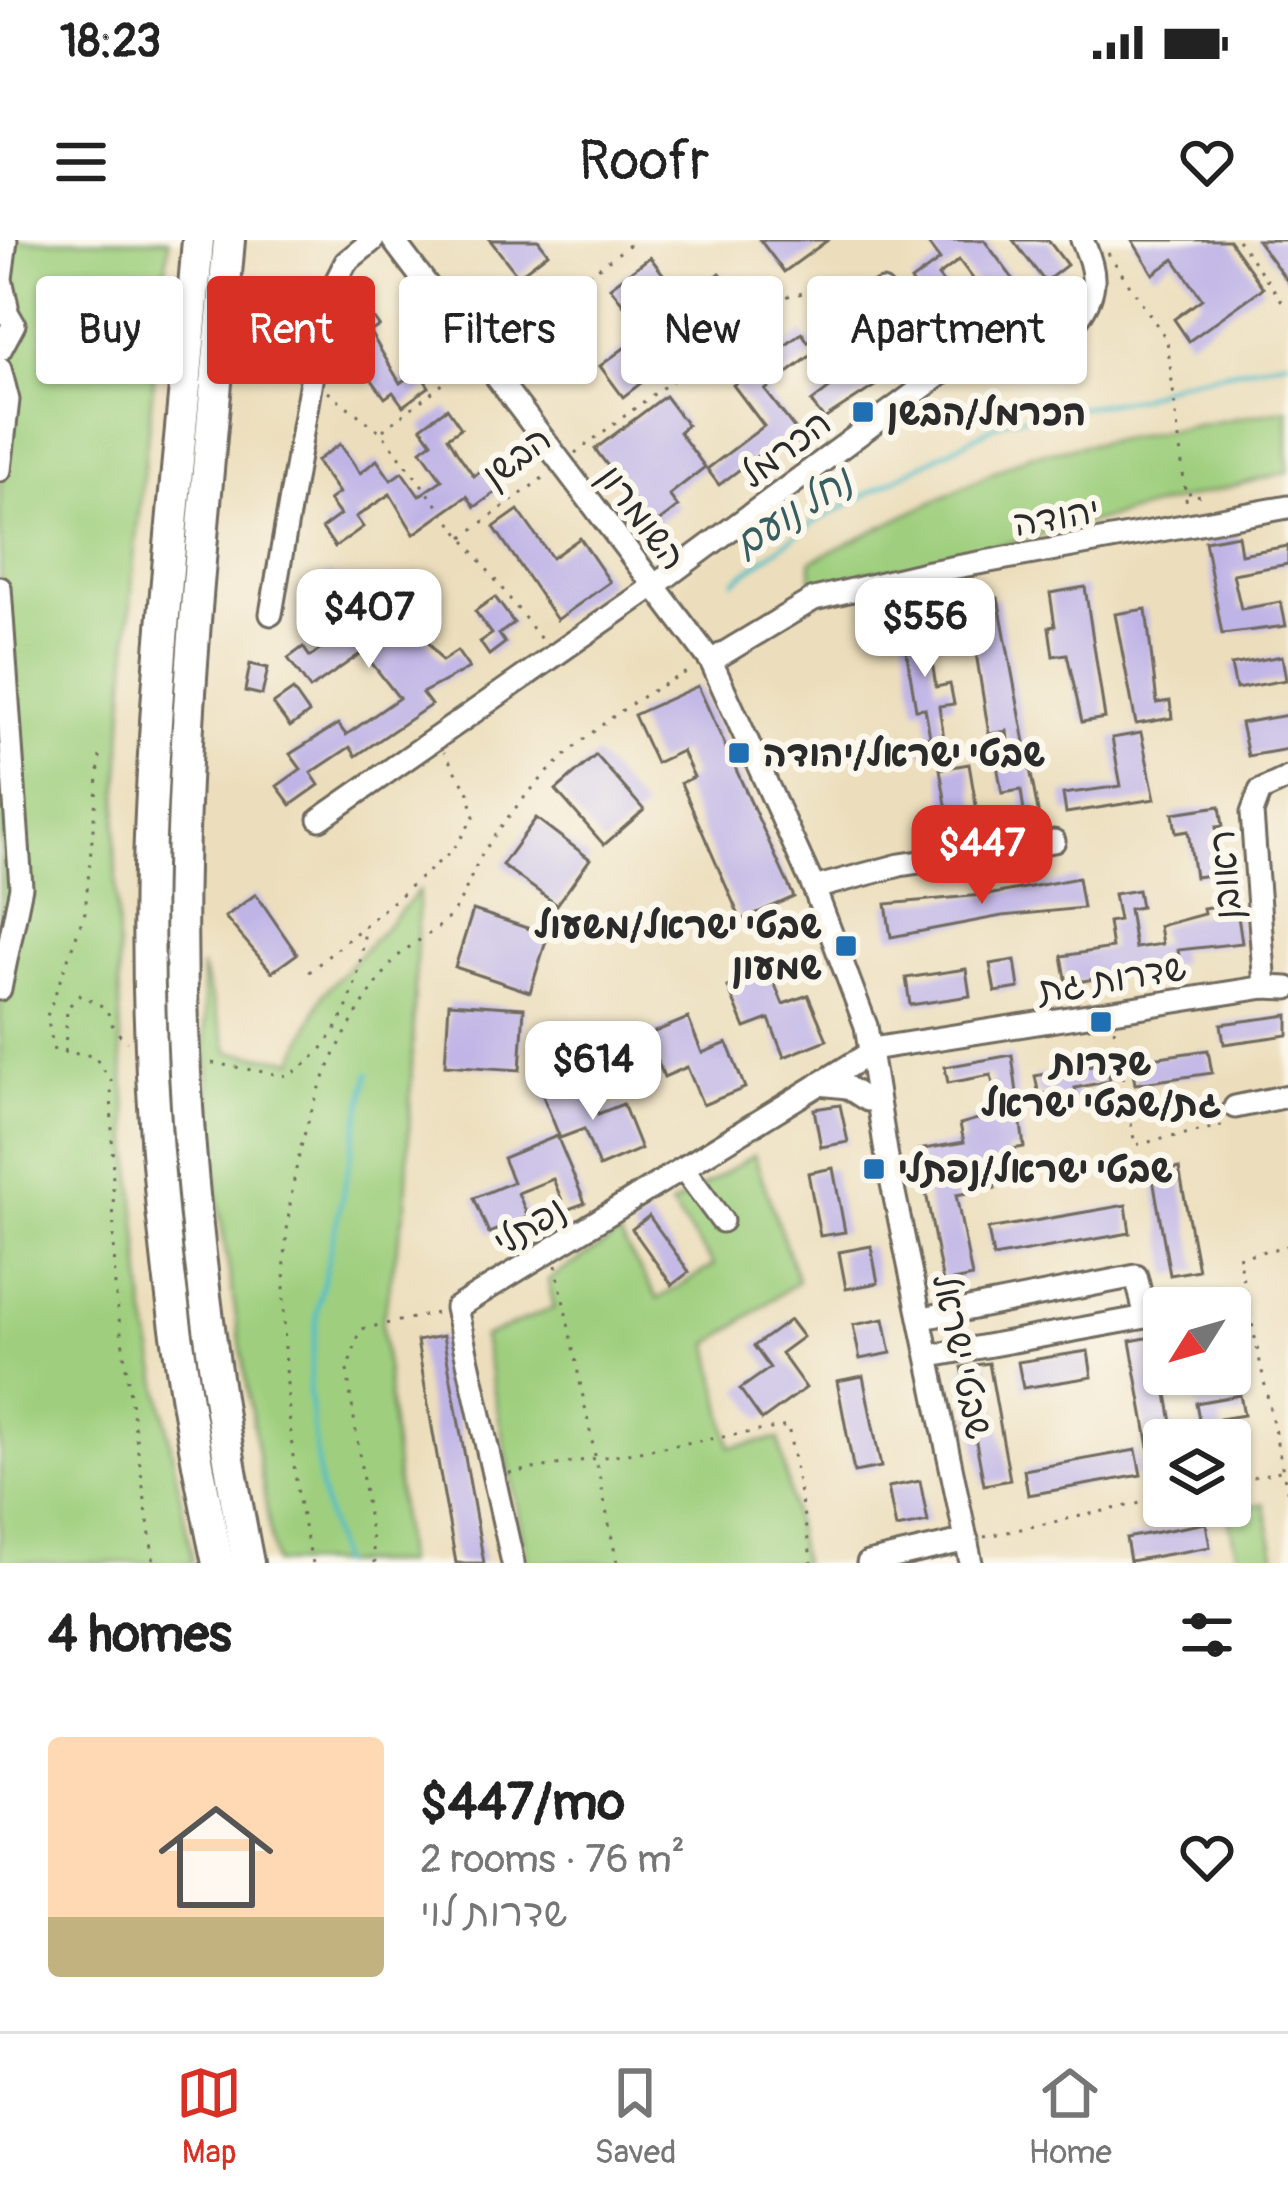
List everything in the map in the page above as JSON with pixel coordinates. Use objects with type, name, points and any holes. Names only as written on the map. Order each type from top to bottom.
[{"type":"highway","points":[[198,240],[158,694],[150,966],[171,1290],[184,1401],[218,1563]]},
{"type":"highway","points":[[229,240],[187,736],[182,974],[196,1229],[215,1393],[248,1563]]},
{"type":"street","points":[[0,350],[14,324],[4,303],[1,257],[6,240]]},
{"type":"street","points":[[337,276],[373,240]]},
{"type":"street","name":"השומרון","points":[[393,240],[420,276]]},
{"type":"street","name":"הכרמל","points":[[1082,240],[1094,265],[1094,285],[1087,299]]},
{"type":"street","points":[[0,369],[8,400],[0,470]]},
{"type":"street","points":[[271,614],[311,384]]},
{"type":"street","name":"השומרון","points":[[501,384],[710,661]]},
{"type":"street","name":"הכרמל","points":[[320,820],[434,735],[654,586],[927,384]]},
{"type":"street","name":"יהודה","points":[[710,661],[814,599],[1194,515],[1288,507]]},
{"type":"street","points":[[0,588],[21,887],[0,989]]},
{"type":"street","name":"שבטי ישראל","points":[[710,661],[814,888],[860,1008],[969,1552]]},
{"type":"street","name":"ראובן","points":[[1276,988],[1252,813],[1260,791],[1288,778]]},
{"type":"street","points":[[814,888],[900,865],[1054,841]]},
{"type":"street","name":"שבטי ישראל","points":[[834,941],[869,1059],[867,1100],[888,1164]]},
{"type":"street","name":"שדרות גת","points":[[869,1059],[908,1040],[1276,988]]},
{"type":"street","points":[[860,1008],[890,1034],[908,1040]]},
{"type":"street","name":"שדרות גת","points":[[869,1059],[946,1036]]},
{"type":"street","name":"נפתלי","points":[[456,1309],[819,1084],[869,1059]]},
{"type":"street","points":[[819,1084],[847,1087],[867,1100]]},
{"type":"street","points":[[1235,1107],[1288,1096]]},
{"type":"street","points":[[682,1168],[722,1221]]},
{"type":"street","points":[[923,1318],[1136,1276],[1146,1317],[931,1356]]},
{"type":"street","points":[[456,1309],[513,1563]]},
{"type":"street","points":[[868,1563],[969,1552]]},
{"type":"path","points":[[588,276],[636,240]]},
{"type":"path","points":[[1099,240],[1168,340],[1186,493],[1194,515]]},
{"type":"path","points":[[1238,240],[1282,301]]},
{"type":"path","name":"הבשן","points":[[463,537],[784,297],[807,292]]},
{"type":"path","points":[[317,384],[381,432],[552,653]]},
{"type":"path","points":[[381,432],[444,384]]},
{"type":"path","points":[[1186,493],[1198,492],[1194,515]]},
{"type":"path","points":[[313,1563],[293,1490],[281,1304],[284,1221],[303,1129],[341,1037],[396,958],[451,916],[483,853],[523,796],[578,746],[663,683],[710,661]]},
{"type":"path","points":[[309,972],[453,850],[475,817],[469,793],[434,735]]},
{"type":"path","points":[[100,756],[85,912],[47,1016],[51,1046],[65,1054],[80,1052],[99,1060],[112,1089],[115,1290],[154,1563]]},
{"type":"path","points":[[212,1063],[269,1076],[300,1070],[325,1047],[362,972],[365,925]]},
{"type":"path","points":[[65,1054],[67,1007],[80,995],[100,1003],[118,1036],[135,1046]]},
{"type":"path","points":[[1111,1014],[1135,1145],[1225,1128],[1235,1107]]},
{"type":"path","points":[[1288,1246],[1238,1257],[1288,1495]]},
{"type":"path","points":[[553,1249],[616,1563]]},
{"type":"path","points":[[375,1563],[347,1370],[361,1330],[456,1309]]},
{"type":"path","points":[[496,1475],[788,1426],[812,1563]]},
{"type":"path","points":[[1251,1479],[1288,1468]]},
{"type":"path","points":[[969,1552],[1143,1504]]},
{"type":"green space","points":[[0,240],[169,240],[165,276],[36,276],[36,384],[153,384],[134,558],[115,847],[121,1046],[145,1310],[193,1563],[0,1563]]},
{"type":"green space","points":[[1288,409],[1288,472],[812,593],[811,561],[1030,455]]},
{"type":"green space","points":[[419,891],[406,1204],[382,1322],[405,1563],[275,1563],[217,1195],[201,966],[229,1052],[294,1060],[323,994]]},
{"type":"green space","points":[[754,1155],[798,1281],[710,1344],[730,1447],[779,1439],[802,1563],[528,1563],[483,1337],[554,1308],[548,1280],[619,1235],[658,1299],[714,1265],[671,1206]]},
{"type":"green space","points":[[1264,1503],[1277,1563],[1239,1563],[1231,1527],[1251,1527],[1251,1506]]},
{"type":"building","points":[[490,240],[538,240],[548,253],[518,276]]},
{"type":"building","points":[[760,240],[828,240],[784,272]]},
{"type":"building","points":[[925,240],[984,240],[1011,276],[971,276],[959,260],[938,276],[918,276],[940,260]]},
{"type":"building","points":[[1013,240],[1048,240],[1067,265],[1053,276],[1040,276]]},
{"type":"building","points":[[1132,240],[1229,240],[1263,288],[1189,341],[1174,319],[1202,299],[1174,259],[1153,274]]},
{"type":"building","points":[[1257,240],[1288,240],[1288,282]]},
{"type":"building","points":[[650,257],[665,276],[625,276]]},
{"type":"building","points":[[621,279],[621,301],[610,287]]},
{"type":"building","points":[[802,333],[807,358],[783,376],[783,347]]},
{"type":"building","points":[[375,340],[399,384],[429,387],[403,406],[393,392],[385,398],[375,384]]},
{"type":"building","points":[[621,350],[621,384],[640,384],[623,397],[600,366]]},
{"type":"building","points":[[773,384],[765,390],[805,442],[786,456],[776,442],[719,485],[707,469],[764,426],[733,385]]},
{"type":"building","points":[[835,384],[878,384],[824,419],[811,402]]},
{"type":"building","points":[[665,396],[687,425],[679,432],[705,467],[669,495],[678,507],[653,526],[595,449]]},
{"type":"building","points":[[447,408],[461,428],[448,437],[457,452],[474,476],[482,469],[498,491],[475,507],[467,496],[414,534],[390,494],[356,517],[363,527],[335,547],[322,528],[340,515],[329,500],[339,493],[316,461],[340,444],[360,473],[377,460],[391,480],[402,472],[419,496],[442,480],[421,450],[432,442],[421,427]]},
{"type":"building","points":[[518,510],[552,558],[580,538],[610,582],[557,620],[494,527]]},
{"type":"building","points":[[1238,535],[1241,554],[1288,546],[1288,564],[1233,574],[1241,609],[1281,602],[1286,626],[1222,634],[1205,541]]},
{"type":"building","points":[[331,573],[361,615],[411,579],[429,605],[411,618],[442,661],[457,651],[469,668],[422,693],[431,705],[356,756],[350,747],[311,773],[319,785],[291,805],[277,786],[301,769],[290,754],[338,724],[346,735],[399,698],[363,652],[310,689],[288,658],[303,647],[310,657],[333,640],[312,612],[327,601],[315,584]]},
{"type":"building","points":[[1085,587],[1105,718],[1082,722],[1067,654],[1053,656],[1049,627],[1055,626],[1050,593]]},
{"type":"building","points":[[495,597],[514,623],[499,634],[505,643],[489,655],[480,642],[492,634],[475,611]]},
{"type":"building","points":[[998,598],[1039,817],[1025,819],[1021,790],[1002,793],[996,759],[1010,757],[1007,731],[989,734],[968,603]]},
{"type":"building","points":[[1146,609],[1157,703],[1170,701],[1172,718],[1136,724],[1115,614]]},
{"type":"building","points":[[924,610],[936,687],[950,684],[954,704],[939,706],[946,752],[923,755],[920,739],[930,737],[925,708],[916,709],[900,614]]},
{"type":"building","points":[[1282,656],[1286,680],[1236,689],[1231,665]]},
{"type":"building","points":[[250,664],[268,668],[262,695],[245,691]]},
{"type":"building","points":[[698,686],[794,897],[741,920],[681,783],[694,777],[682,751],[656,763],[634,715]]},
{"type":"building","points":[[293,690],[309,713],[290,727],[273,704]]},
{"type":"building","points":[[1288,715],[1288,749],[1248,756],[1241,723]]},
{"type":"building","points":[[1141,733],[1155,799],[1066,813],[1063,794],[1121,786],[1112,738]]},
{"type":"building","points":[[596,755],[644,810],[604,845],[556,790]]},
{"type":"building","points":[[969,764],[979,823],[950,828],[940,769]]},
{"type":"building","points":[[1220,806],[1223,826],[1216,827],[1223,873],[1195,877],[1188,831],[1176,833],[1173,813]]},
{"type":"building","points":[[536,818],[590,859],[557,905],[502,865]]},
{"type":"building","points":[[1078,878],[1083,908],[1002,916],[891,937],[886,904],[993,894]]},
{"type":"building","points":[[1138,890],[1141,907],[1129,909],[1135,948],[1162,944],[1159,926],[1204,914],[1203,908],[1236,903],[1242,943],[1178,950],[1180,963],[1067,984],[1062,956],[1112,948],[1108,922],[1119,920],[1114,894]]},
{"type":"building","points":[[256,894],[297,954],[272,972],[225,917]]},
{"type":"building","points":[[473,910],[548,935],[530,992],[455,967]]},
{"type":"building","points":[[1015,960],[1019,988],[995,992],[990,964]]},
{"type":"building","points":[[966,969],[970,996],[910,1005],[906,978]]},
{"type":"building","points":[[769,970],[783,1004],[808,995],[827,1040],[784,1057],[769,1019],[745,1028],[728,987]]},
{"type":"building","points":[[449,1003],[524,1008],[520,1070],[445,1065]]},
{"type":"building","points":[[1288,1015],[1288,1035],[1224,1044],[1221,1024]]},
{"type":"building","points":[[688,1018],[702,1053],[727,1043],[745,1088],[703,1105],[687,1067],[664,1077],[647,1035]]},
{"type":"building","points":[[1208,1050],[1212,1073],[1135,1084],[1131,1061]]},
{"type":"building","points":[[1012,1055],[1024,1147],[1007,1150],[1011,1170],[992,1173],[995,1188],[956,1195],[972,1277],[943,1283],[918,1150],[964,1142],[960,1124],[999,1113],[991,1075],[948,1083],[945,1067]]},
{"type":"building","points":[[1107,1062],[1110,1081],[1075,1088],[1078,1100],[1058,1103],[1056,1092],[1039,1095],[1035,1076]]},
{"type":"building","points":[[584,1080],[598,1114],[623,1104],[641,1149],[599,1167],[584,1129],[560,1138],[543,1096]]},
{"type":"building","points":[[840,1105],[848,1142],[821,1147],[814,1109]]},
{"type":"building","points":[[557,1136],[585,1203],[566,1210],[553,1179],[518,1193],[528,1217],[489,1233],[474,1198],[513,1182],[503,1158]]},
{"type":"building","points":[[833,1168],[845,1232],[820,1236],[808,1173]]},
{"type":"building","points":[[1179,1168],[1198,1270],[1170,1275],[1152,1173]]},
{"type":"building","points":[[1126,1205],[1130,1233],[993,1257],[988,1229]]},
{"type":"building","points":[[649,1216],[689,1272],[672,1285],[632,1229]]},
{"type":"building","points":[[871,1246],[878,1283],[846,1289],[839,1252]]},
{"type":"building","points":[[884,1319],[891,1353],[860,1359],[853,1325]]},
{"type":"building","points":[[790,1320],[803,1337],[781,1353],[806,1388],[762,1420],[740,1389],[770,1368],[754,1346]]},
{"type":"building","points":[[443,1336],[484,1563],[456,1563],[417,1341]]},
{"type":"building","points":[[1143,1339],[1143,1395],[1167,1395],[1171,1419],[1144,1419],[1130,1341]]},
{"type":"building","points":[[1088,1351],[1092,1377],[1023,1388],[1018,1362]]},
{"type":"building","points":[[989,1363],[1010,1480],[984,1485],[962,1367]]},
{"type":"building","points":[[863,1376],[881,1467],[854,1472],[837,1381]]},
{"type":"building","points":[[1240,1395],[1244,1415],[1199,1419],[1196,1403]]},
{"type":"building","points":[[1136,1450],[1141,1475],[1028,1495],[1024,1470]]},
{"type":"building","points":[[920,1481],[928,1522],[896,1528],[888,1487]]},
{"type":"building","points":[[1207,1527],[1210,1547],[1130,1561],[1126,1538]]},
{"type":"waterway","name":"נחל נועם","points":[[734,581],[813,523],[1006,420],[1138,398],[1181,381],[1288,360]]},
{"type":"waterway","name":"נחל נועם","points":[[339,1563],[320,1487],[309,1389],[318,1306],[369,1073]]},
{"type":"place","name":"הכרמל/הבשן","points":[[863,412]]},
{"type":"place","name":"שבטי ישראל/יהודה","points":[[739,753]]},
{"type":"place","name":"שבטי ישראל/משעול שמעון","points":[[846,946]]},
{"type":"place","name":"שדרות גת/שבטי ישראל","points":[[1101,1022]]},
{"type":"place","name":"שבטי ישראל/נפתלי","points":[[874,1169]]}]
